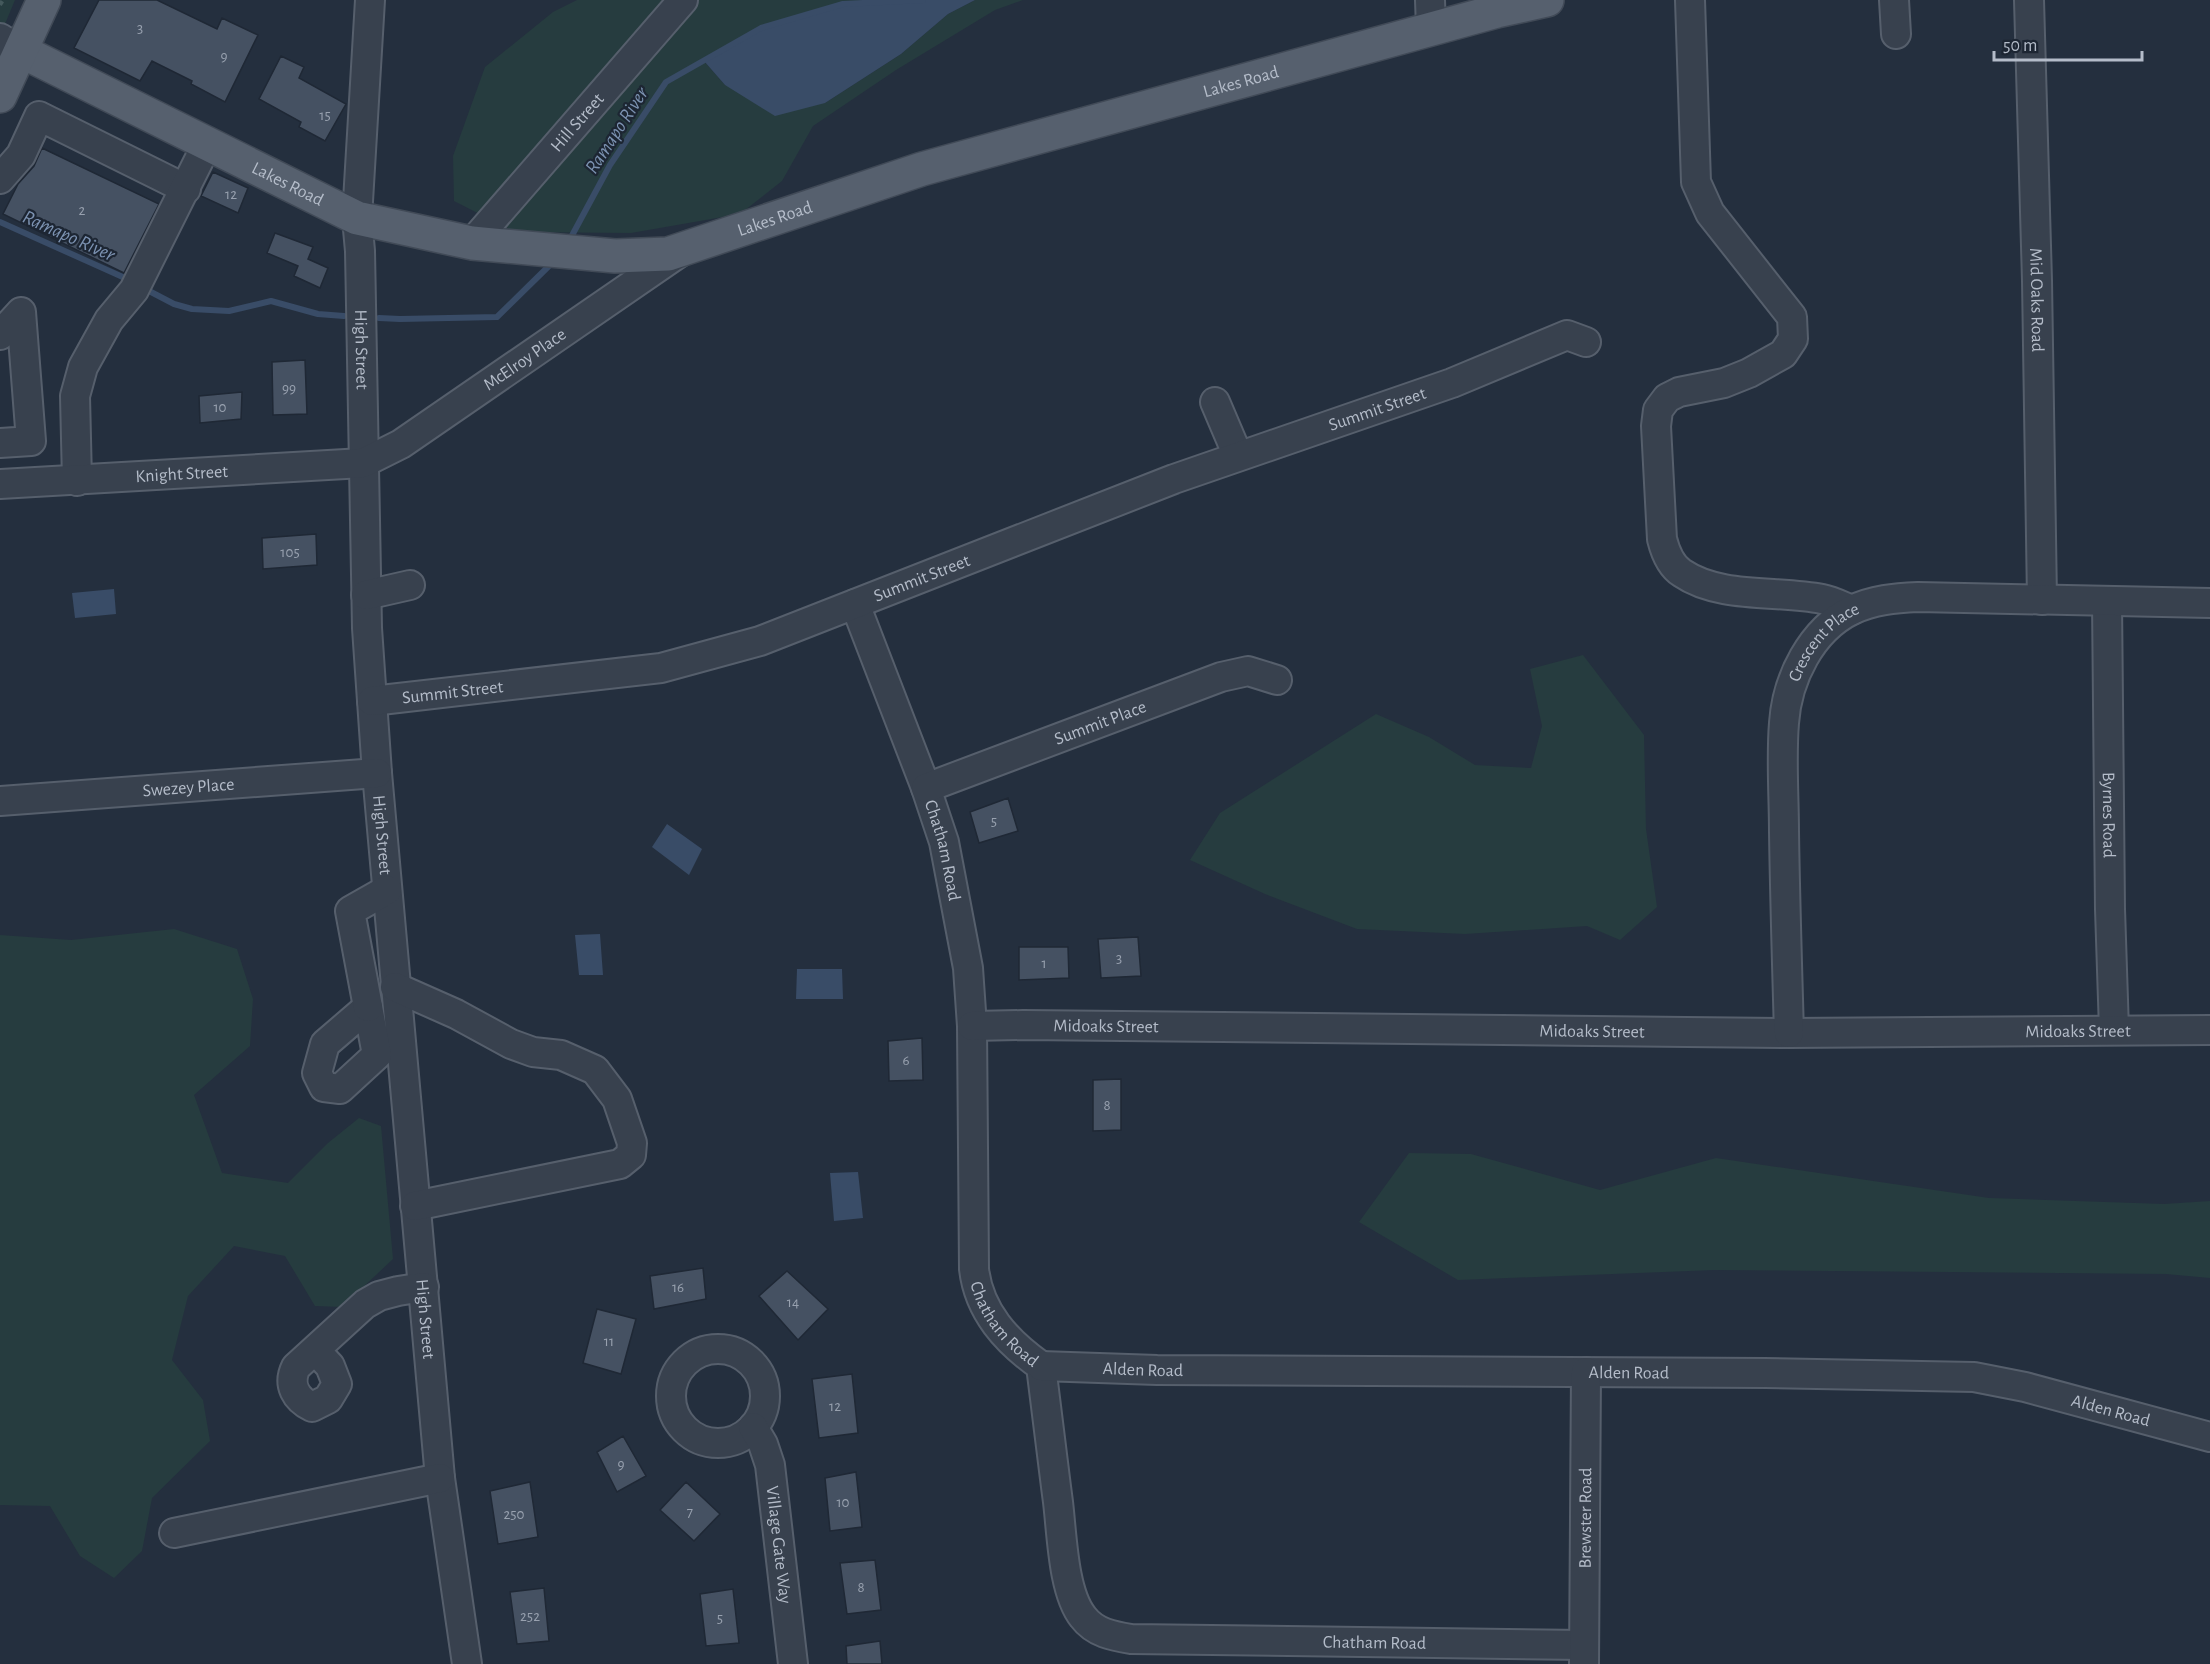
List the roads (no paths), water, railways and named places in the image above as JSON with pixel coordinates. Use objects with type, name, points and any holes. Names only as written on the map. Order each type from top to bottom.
[{"type":"main road","points":[[0,96],[11,44],[44,0]]},
{"type":"main road","name":"Lakes Road","points":[[11,44],[357,218],[472,243],[615,255],[668,254],[922,169],[1431,14],[1497,11],[1547,0]]},
{"type":"street","name":"High Street","points":[[370,0],[357,218],[360,251],[366,596],[372,701],[395,987],[440,1478],[467,1664]]},
{"type":"street","name":"Hill Street","points":[[472,243],[683,0]]},
{"type":"street","points":[[1690,0],[1696,182],[1710,213],[1792,317],[1793,339],[1783,354],[1749,374],[1724,383],[1679,392],[1667,398],[1658,410],[1656,426],[1662,538],[1666,554],[1680,572],[1697,582],[1719,588],[1822,599],[1852,610]]},
{"type":"street","points":[[1894,0],[1896,34]]},
{"type":"street","name":"Mid Oaks Road","points":[[2029,0],[2037,281],[2042,600]]},
{"type":"street","points":[[0,179],[21,155],[39,116],[186,189]]},
{"type":"street","points":[[77,480],[75,396],[82,367],[109,320],[134,290],[207,144]]},
{"type":"street","name":"McElroy Place","points":[[363,463],[400,444],[684,249]]},
{"type":"street","points":[[0,335],[21,312],[31,441],[0,443]]},
{"type":"street","name":"Summit Street","points":[[372,701],[661,668],[760,641],[1238,456],[1452,383],[1567,335],[1586,342]]},
{"type":"street","points":[[1215,402],[1238,456]]},
{"type":"street","name":"Knight Street","points":[[0,484],[363,463]]},
{"type":"street","points":[[366,596],[410,585]]},
{"type":"street","name":"Crescent Place","points":[[1789,1033],[1784,722],[1788,696],[1796,671],[1809,649],[1828,628],[1852,610],[1887,599],[1918,597],[2210,603]]},
{"type":"street","name":"Byrnes Road","points":[[2107,601],[2110,909],[2114,1030]]},
{"type":"street","name":"Chatham Road","points":[[855,604],[926,788],[946,854],[968,968],[972,1026],[974,1269],[977,1288],[998,1328],[1041,1366],[1072,1601],[1093,1628],[1109,1636],[1131,1640],[1584,1655]]},
{"type":"street","name":"Summit Place","points":[[926,788],[1221,677],[1248,671],[1277,680]]},
{"type":"street","name":"Swezey Place","points":[[0,801],[377,773]]},
{"type":"street","points":[[368,1007],[350,911],[387,890]]},
{"type":"street","points":[[395,987],[456,1014],[511,1044],[533,1052],[561,1055],[595,1070],[617,1100],[632,1143],[631,1155],[620,1164],[415,1206]]},
{"type":"street","name":"Midoaks Street","points":[[972,1026],[1789,1033],[2210,1030]]},
{"type":"street","points":[[315,1350],[365,1304],[380,1296],[424,1287]]},
{"type":"street","name":"Alden Road","points":[[1041,1366],[1157,1370],[1765,1373],[1974,1377],[2025,1387],[2210,1437]]},
{"type":"street","name":"Brewster Road","points":[[1584,1655],[1586,1372]]},
{"type":"street","name":"Village Gate Way","points":[[753,1427],[763,1444],[770,1465],[793,1664]]},
{"type":"street","points":[[174,1533],[440,1478]]},
{"type":"water","points":[[975,0],[948,14],[901,54],[825,103],[775,116],[725,85],[704,61],[761,28],[843,4]]},
{"type":"water","points":[[114,589],[116,614],[75,618],[72,593]]},
{"type":"water","points":[[667,824],[702,849],[689,875],[652,847]]},
{"type":"water","points":[[600,934],[603,975],[579,975],[575,935]]},
{"type":"water","points":[[797,969],[842,969],[843,999],[796,999]]},
{"type":"water","points":[[858,1172],[863,1218],[834,1221],[830,1173]]},
{"type":"waterway","name":"Ramapo River","points":[[569,241],[610,165],[666,82],[761,28],[843,4],[923,0]]},
{"type":"waterway","name":"Ramapo River","points":[[0,222],[125,278]]},
{"type":"waterway","name":"Ramapo River","points":[[379,318],[497,317],[554,261]]},
{"type":"waterway","name":"Ramapo River","points":[[151,292],[174,304],[192,309],[229,311],[271,301],[318,314],[344,316]]}]
